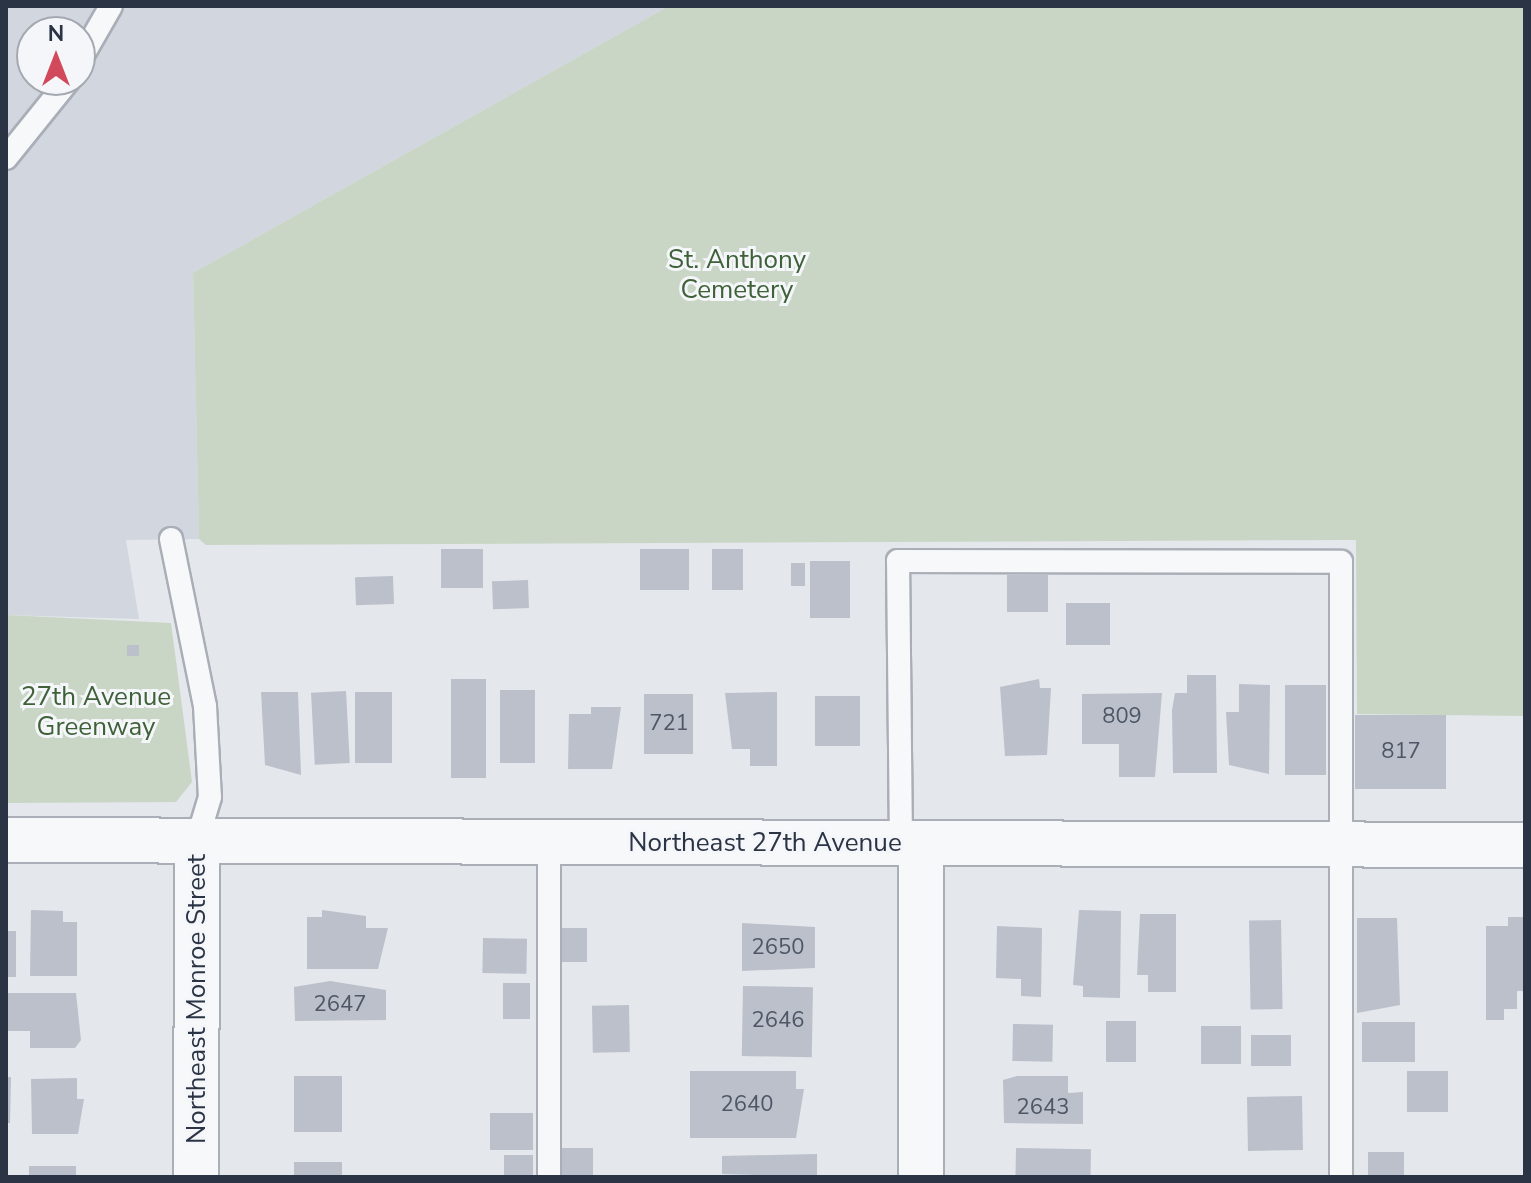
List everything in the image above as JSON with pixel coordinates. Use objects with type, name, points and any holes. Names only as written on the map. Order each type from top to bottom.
[{"type":"street","name":"Northeast 27th Avenue","points":[[6,840],[1525,845]]},
{"type":"street","name":"Northeast Monroe Street","points":[[196,1177],[197,840]]},
{"type":"street","points":[[911,844],[921,1177]]},
{"type":"lane","points":[[96,32],[111,6]]},
{"type":"lane","points":[[6,158],[56,96]]},
{"type":"lane","name":"Northeast Monroe Street","points":[[171,539],[205,706],[210,797],[197,840]]},
{"type":"lane","points":[[911,844],[898,561],[1341,562],[1341,1177]]},
{"type":"lane","points":[[549,842],[549,1177]]},
{"type":"shaded area","points":[[6,6],[669,6],[193,273],[199,539],[126,540],[139,619],[6,615]]},
{"type":"green space","name":"St. Anthony Cemetery","points":[[669,6],[1525,6],[1525,716],[1357,714],[1356,540],[206,545],[199,539],[193,273]]},
{"type":"green space","name":"27th Avenue Greenway","points":[[6,615],[171,623],[192,782],[176,802],[6,803]]},
{"type":"building","points":[[441,549],[483,549],[483,588],[441,588]]},
{"type":"building","points":[[640,549],[689,549],[689,590],[640,590]]},
{"type":"building","points":[[712,549],[743,549],[743,590],[712,590]]},
{"type":"building","points":[[810,561],[850,561],[850,618],[810,618]]},
{"type":"building","points":[[791,563],[805,563],[805,586],[791,586]]},
{"type":"building","points":[[1007,575],[1048,575],[1048,612],[1007,612]]},
{"type":"building","points":[[393,576],[394,604],[356,605],[355,577]]},
{"type":"building","points":[[528,580],[529,608],[493,609],[492,581]]},
{"type":"building","points":[[1066,603],[1110,603],[1110,645],[1066,645]]},
{"type":"building","points":[[127,645],[139,645],[139,656],[127,656]]},
{"type":"building","points":[[1187,675],[1216,675],[1217,773],[1173,773],[1172,710],[1175,693],[1187,693]]},
{"type":"building","points":[[451,679],[486,679],[486,778],[451,778]]},
{"type":"building","points":[[1039,679],[1040,688],[1051,688],[1047,755],[1005,756],[1000,687]]},
{"type":"building","points":[[1239,684],[1270,685],[1269,774],[1229,765],[1226,712],[1239,712]]},
{"type":"building","points":[[1285,685],[1326,685],[1326,775],[1285,775]]},
{"type":"building","points":[[500,690],[535,690],[535,763],[500,763]]},
{"type":"building","points":[[346,691],[350,763],[315,765],[311,693]]},
{"type":"building","points":[[261,692],[298,692],[301,775],[265,765]]},
{"type":"building","points":[[355,692],[392,692],[392,763],[355,763]]},
{"type":"building","points":[[777,692],[777,766],[750,766],[750,749],[732,749],[725,693]]},
{"type":"building","points":[[1162,693],[1155,777],[1119,777],[1119,744],[1082,744],[1082,694]]},
{"type":"building","points":[[644,694],[693,694],[693,754],[644,754]]},
{"type":"building","points":[[815,696],[860,696],[860,746],[815,746]]},
{"type":"building","points":[[591,707],[621,707],[612,769],[568,769],[569,714],[591,714]]},
{"type":"building","points":[[1355,715],[1446,715],[1446,789],[1355,789]]},
{"type":"building","points":[[31,910],[63,911],[63,922],[77,922],[77,976],[30,976]]},
{"type":"building","points":[[322,910],[366,916],[366,928],[388,928],[378,969],[307,969],[307,917],[322,917]]},
{"type":"building","points":[[1079,910],[1121,911],[1120,998],[1083,997],[1083,986],[1073,985]]},
{"type":"building","points":[[1140,914],[1176,914],[1176,992],[1148,992],[1148,975],[1137,975]]},
{"type":"building","points":[[1508,917],[1525,917],[1525,991],[1517,991],[1517,1009],[1504,1009],[1504,1020],[1486,1020],[1486,926],[1508,926]]},
{"type":"building","points":[[1357,918],[1397,918],[1400,1005],[1357,1013]]},
{"type":"building","points":[[1281,920],[1283,1009],[1251,1010],[1249,921]]},
{"type":"building","points":[[742,923],[815,927],[815,968],[742,971]]},
{"type":"building","points":[[997,926],[1042,928],[1041,997],[1021,996],[1021,979],[996,978]]},
{"type":"building","points":[[560,928],[587,928],[587,962],[560,962]]},
{"type":"building","points":[[6,931],[16,931],[16,977],[6,977]]},
{"type":"building","points":[[483,938],[527,939],[526,974],[482,973]]},
{"type":"building","points":[[330,981],[386,990],[386,1020],[295,1021],[294,987]]},
{"type":"building","points":[[503,983],[530,983],[530,1019],[503,1019]]},
{"type":"building","points":[[743,986],[813,987],[812,1057],[742,1056]]},
{"type":"building","points":[[6,993],[76,993],[81,1040],[75,1048],[30,1048],[30,1031],[6,1031]]},
{"type":"building","points":[[629,1005],[630,1052],[593,1053],[592,1006]]},
{"type":"building","points":[[1106,1021],[1136,1021],[1136,1062],[1106,1062]]},
{"type":"building","points":[[1362,1022],[1415,1022],[1415,1062],[1362,1062]]},
{"type":"building","points":[[1013,1024],[1053,1025],[1052,1062],[1012,1061]]},
{"type":"building","points":[[1201,1026],[1241,1026],[1241,1064],[1201,1064]]},
{"type":"building","points":[[1251,1035],[1291,1035],[1291,1066],[1251,1066]]},
{"type":"building","points":[[690,1071],[796,1071],[796,1089],[804,1089],[796,1138],[690,1138]]},
{"type":"building","points":[[1407,1071],[1448,1071],[1448,1112],[1407,1112]]},
{"type":"building","points":[[294,1076],[342,1076],[342,1132],[294,1132]]},
{"type":"building","points":[[1017,1076],[1068,1076],[1068,1093],[1083,1092],[1083,1124],[1004,1123],[1003,1080]]},
{"type":"building","points":[[6,1077],[11,1077],[10,1123],[6,1123]]},
{"type":"building","points":[[77,1078],[77,1099],[84,1099],[78,1134],[32,1134],[31,1079]]},
{"type":"building","points":[[1302,1096],[1303,1150],[1248,1151],[1247,1097]]},
{"type":"building","points":[[490,1113],[533,1113],[533,1150],[490,1150]]},
{"type":"building","points":[[562,1148],[593,1148],[593,1177],[562,1177]]},
{"type":"building","points":[[1016,1148],[1091,1149],[1091,1177],[1015,1177]]},
{"type":"building","points":[[1368,1152],[1404,1152],[1404,1177],[1368,1177]]},
{"type":"building","points":[[817,1154],[817,1177],[722,1174],[722,1156]]},
{"type":"building","points":[[504,1155],[533,1155],[533,1177],[504,1177]]},
{"type":"building","points":[[294,1162],[342,1162],[342,1177],[294,1177]]},
{"type":"building","points":[[29,1166],[76,1166],[76,1177],[29,1177]]}]
